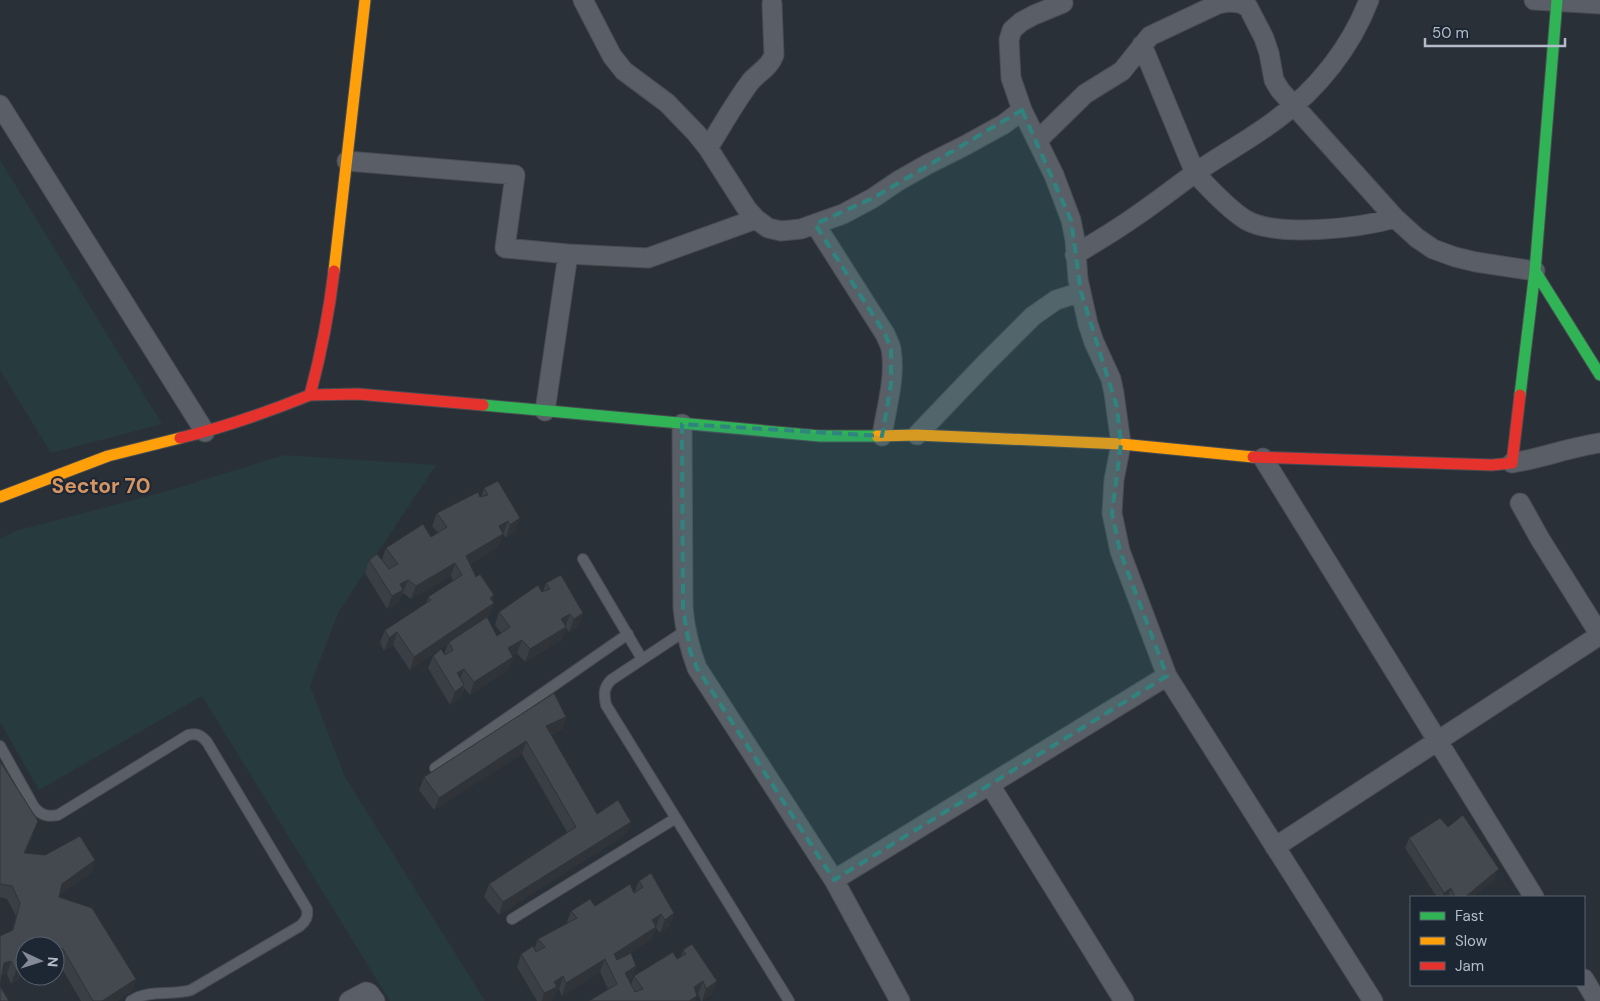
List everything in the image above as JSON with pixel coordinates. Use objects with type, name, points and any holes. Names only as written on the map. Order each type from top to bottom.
[{"type":"street","points":[[310,395],[319,362],[330,299],[365,0]]},
{"type":"street","points":[[583,0],[612,56],[624,71],[666,103],[696,133],[708,148],[747,209],[768,228],[781,231],[801,229],[843,214],[928,164],[1004,124],[1022,110]]},
{"type":"street","points":[[1076,255],[1132,219],[1195,173],[1294,106],[1322,78],[1346,46],[1369,0]]},
{"type":"street","points":[[1534,0],[1600,4]]},
{"type":"street","points":[[1512,463],[1535,271],[1557,1]]},
{"type":"street","points":[[1063,3],[1034,15],[1021,22],[1012,30],[1009,40],[1010,78],[1022,110],[1054,175],[1071,220],[1081,292],[1094,342],[1111,379],[1121,444],[1114,480],[1112,513],[1120,551],[1167,676],[1373,1001]]},
{"type":"street","points":[[1037,140],[1085,94],[1122,71],[1150,36],[1218,4],[1240,3],[1248,7],[1264,38],[1274,80],[1280,90],[1395,218],[1417,238],[1433,249],[1476,262],[1535,271],[1600,375]]},
{"type":"street","points":[[708,148],[752,80],[772,62],[774,54],[772,4]]},
{"type":"street","points":[[1142,45],[1195,173],[1206,186],[1246,220],[1278,229],[1343,227],[1374,224],[1395,218]]},
{"type":"street","points":[[0,105],[205,432]]},
{"type":"street","points":[[347,161],[515,175],[505,248],[568,254],[648,258],[756,219]]},
{"type":"street","points":[[815,224],[885,334],[891,349],[891,384],[882,436]]},
{"type":"street","points":[[545,411],[568,254]]},
{"type":"street","points":[[917,435],[1033,316],[1056,300],[1081,292]]},
{"type":"street","points":[[0,497],[108,456],[205,432],[268,412],[310,395],[358,394],[820,436],[917,435],[1121,444],[1263,458],[1492,465],[1534,460],[1590,444],[1600,443]]},
{"type":"street","points":[[682,424],[683,608],[685,631],[697,668],[834,880],[900,1001]]},
{"type":"street","points":[[1263,458],[1533,896]]},
{"type":"street","points":[[1275,847],[1600,635],[1540,539],[1520,503]]},
{"type":"street","points":[[834,880],[1167,676]]},
{"type":"street","points":[[990,785],[1124,1001]]},
{"type":"street","points":[[1585,981],[1597,1001]]},
{"type":"street","points":[[349,1001],[366,992],[375,1001]]},
{"type":"lane","points":[[583,559],[642,659]]},
{"type":"lane","points":[[685,631],[611,680],[606,685],[604,692],[606,705],[789,1001]]},
{"type":"lane","points":[[434,768],[628,634]]},
{"type":"lane","points":[[0,746],[34,807],[40,814],[48,816],[58,815],[188,734],[195,733],[202,736],[307,909],[308,916],[300,926],[191,990],[149,994],[131,1001]]},
{"type":"lane","points":[[512,918],[676,818]]},
{"type":"highlighted area","points":[[1022,110],[1071,220],[1081,292],[1117,407],[1121,444],[1112,513],[1120,551],[1167,676],[834,880],[697,668],[690,651],[683,608],[682,424],[882,436],[891,384],[891,349],[885,334],[815,224],[873,198]]},
{"type":"green space","points":[[0,160],[162,424],[51,453],[0,370]]},
{"type":"green space","points":[[284,455],[436,465],[339,611],[310,686],[345,777],[485,1001],[390,1001],[202,696],[39,790],[0,722],[0,539],[15,531],[164,492]]},
{"type":"building","points":[[498,481],[520,518],[510,525],[508,521],[499,526],[503,534],[466,556],[476,577],[480,574],[494,595],[490,598],[494,603],[414,657],[397,632],[389,638],[385,630],[431,600],[428,597],[462,575],[455,563],[416,586],[408,580],[400,584],[403,590],[392,596],[369,560],[377,554],[389,569],[398,564],[386,548],[423,524],[431,537],[447,527],[437,513],[478,492],[480,497],[488,495],[484,488]]},
{"type":"building","points":[[561,575],[583,613],[574,619],[570,614],[561,619],[566,627],[530,649],[522,640],[508,648],[513,657],[474,682],[464,669],[457,673],[464,685],[455,692],[433,656],[441,649],[445,655],[453,650],[449,642],[487,617],[497,636],[510,627],[499,612],[538,585],[542,592],[550,589],[546,583]]},
{"type":"building","points":[[554,693],[566,717],[546,726],[597,814],[618,800],[631,822],[503,902],[489,884],[576,827],[526,741],[439,798],[424,777]]},
{"type":"building","points":[[0,761],[38,821],[24,853],[45,855],[80,836],[95,860],[62,884],[59,897],[92,908],[136,979],[102,1001],[93,1001],[65,952],[65,936],[15,936],[15,969],[11,961],[4,963],[0,985],[0,936],[13,930],[20,903],[12,886],[0,884]]},
{"type":"building","points":[[1463,815],[1499,869],[1466,896],[1455,896],[1451,888],[1444,893],[1409,838],[1440,818],[1448,827]]},
{"type":"building","points":[[651,873],[674,913],[665,920],[661,914],[652,920],[656,927],[614,954],[617,960],[631,953],[636,966],[625,973],[635,992],[643,989],[634,976],[673,952],[677,959],[686,954],[683,950],[692,944],[717,981],[706,989],[703,981],[694,987],[697,996],[689,1001],[589,1001],[617,984],[605,959],[566,983],[563,976],[554,982],[557,987],[544,993],[521,954],[533,946],[536,952],[545,947],[538,939],[577,918],[571,911],[590,899],[595,906],[630,884],[634,893],[643,887],[639,881]]},
{"type":"building","points":[[0,986],[9,1001],[0,1001]]},
{"type":"traffic: fast","points":[[1557,0],[1535,271],[1600,375]]},
{"type":"traffic: fast","points":[[1520,395],[1535,271]]},
{"type":"traffic: fast","points":[[483,405],[820,436],[877,436]]},
{"type":"traffic: slow","points":[[334,271],[365,0]]},
{"type":"traffic: slow","points":[[877,436],[917,435],[1121,444],[1253,457]]},
{"type":"traffic: slow","points":[[0,497],[108,456],[180,438]]},
{"type":"traffic: jam","points":[[180,438],[246,419],[310,395],[318,364],[334,271]]},
{"type":"traffic: jam","points":[[310,395],[358,394],[483,405]]},
{"type":"traffic: jam","points":[[1253,457],[1492,465],[1512,463],[1520,395]]},
{"type":"district","name":"Sector 70","points":[[101,486]]}]
